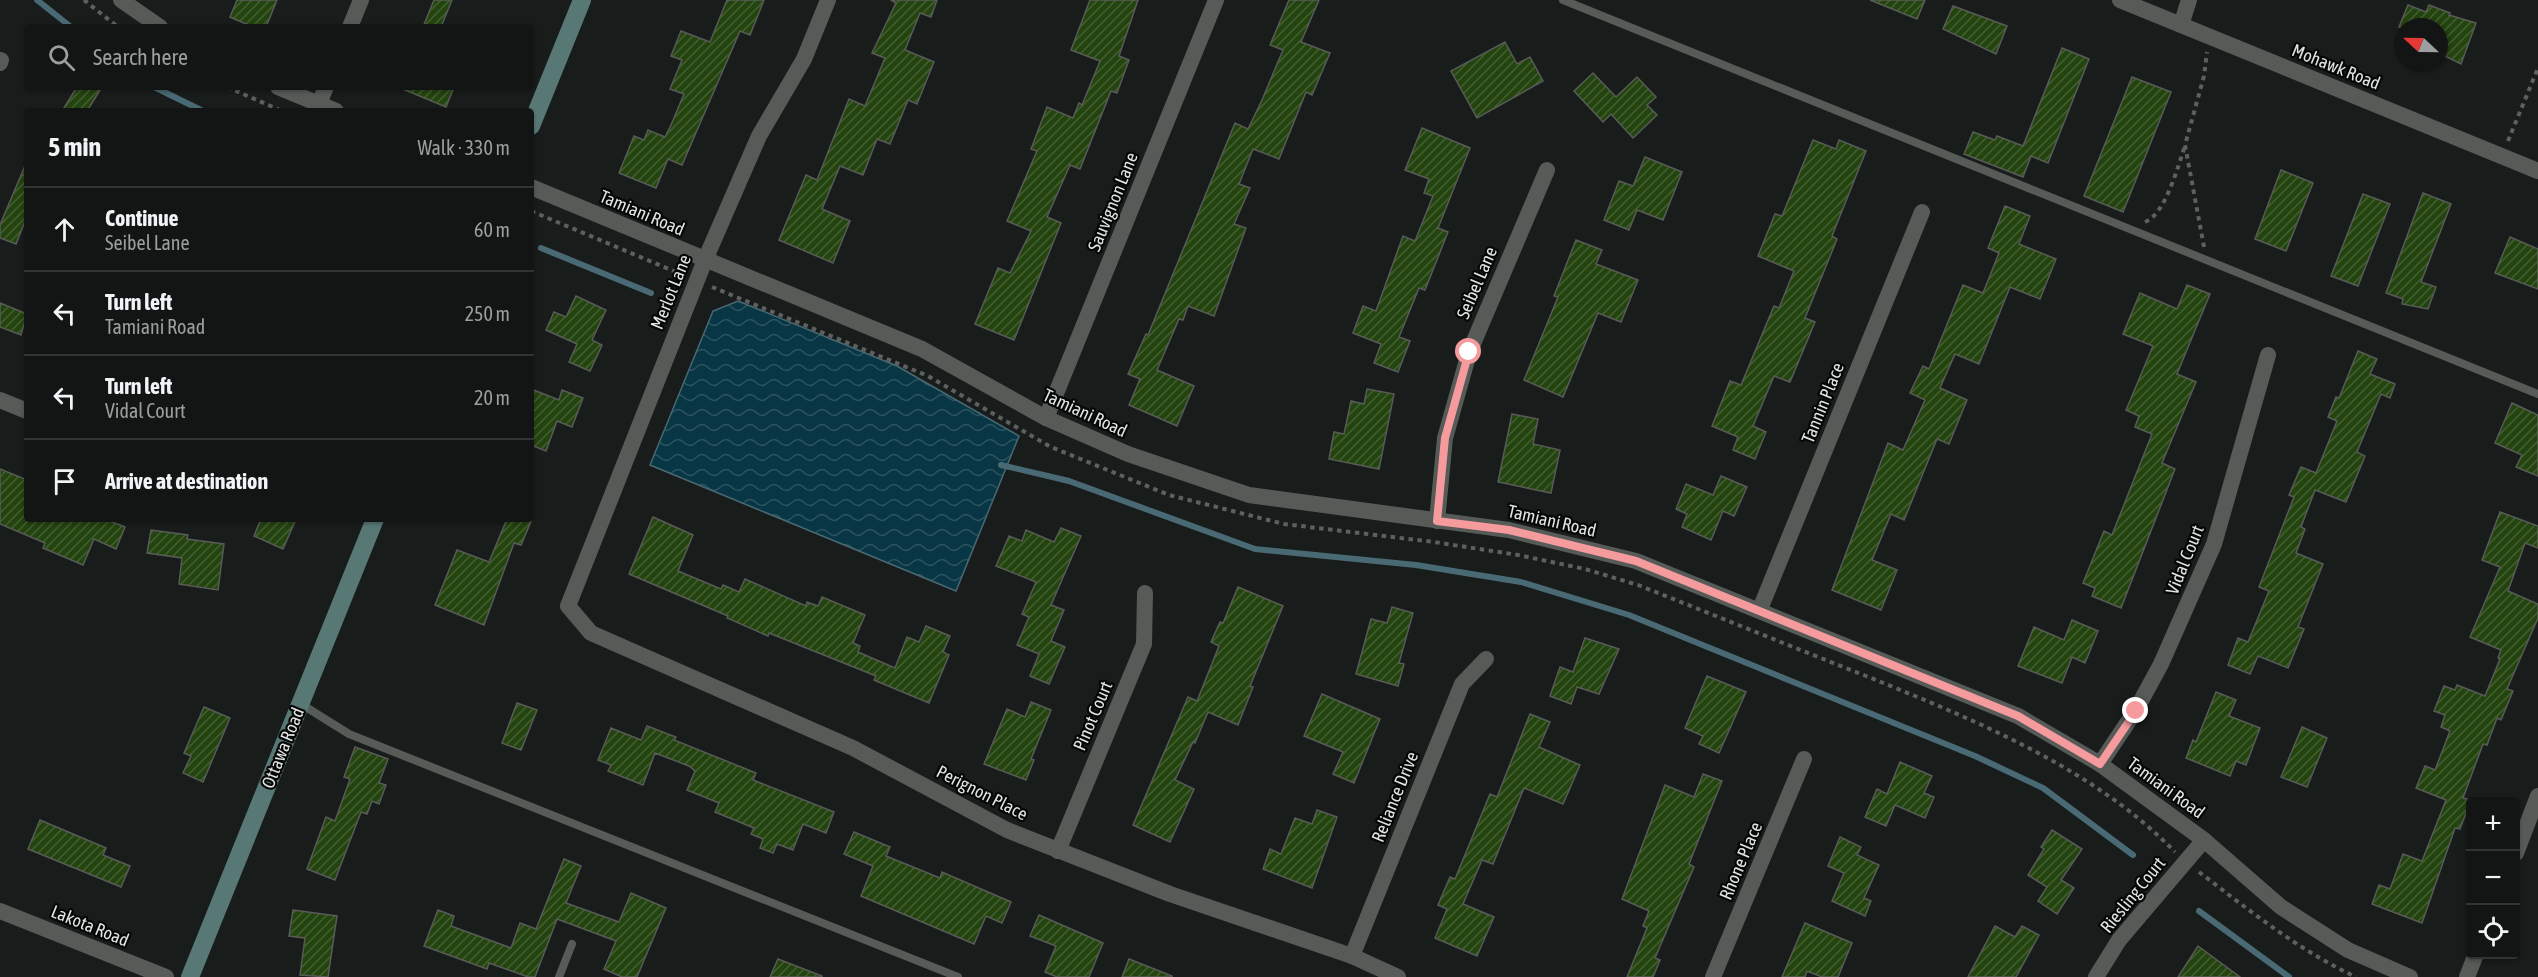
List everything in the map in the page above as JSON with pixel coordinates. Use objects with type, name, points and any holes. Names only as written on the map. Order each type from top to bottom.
[{"type":"street","points":[[122,0],[155,24]]},
{"type":"street","points":[[351,24],[361,0]]},
{"type":"street","points":[[534,119],[582,0]]},
{"type":"street","name":"Merlot Lane","points":[[568,606],[705,260],[759,136],[804,59],[828,0]]},
{"type":"street","name":"Sauvignon Lane","points":[[1046,418],[1216,0]]},
{"type":"street","name":"Mohawk Road","points":[[2120,0],[2538,171]]},
{"type":"street","points":[[2181,25],[2189,0]]},
{"type":"street","points":[[284,90],[317,108],[325,90]]},
{"type":"street","name":"Seibel Lane","points":[[1437,521],[1445,438],[1469,352],[1547,170]]},
{"type":"street","name":"Tamiani Road","points":[[534,188],[922,350],[1046,418],[1128,454],[1249,495],[1509,530],[1636,561],[1760,609],[2018,716],[2100,764],[2204,840],[2281,908],[2348,950],[2410,977]]},
{"type":"street","name":"Tannin Place","points":[[1760,609],[1922,212]]},
{"type":"street","name":"Vidal Court","points":[[2100,764],[2136,711],[2161,664],[2214,544],[2268,356]]},
{"type":"street","points":[[0,400],[24,410]]},
{"type":"street","name":"Ottawa Road","points":[[190,977],[374,522]]},
{"type":"street","name":"Pinot Court","points":[[1058,851],[1144,644],[1145,592]]},
{"type":"street","name":"Perignon Place","points":[[568,606],[591,633],[853,748],[1007,830],[1170,894],[1352,956],[1398,977]]},
{"type":"street","name":"Reliance Drive","points":[[1352,956],[1462,684],[1486,659]]},
{"type":"street","name":"Rhone Place","points":[[1713,977],[1804,759]]},
{"type":"street","points":[[2517,851],[2538,796]]},
{"type":"street","name":"Riesling Court","points":[[2096,977],[2119,940],[2204,840]]},
{"type":"street","name":"Lakota Road","points":[[0,911],[166,977]]},
{"type":"street","points":[[2467,977],[2474,959]]},
{"type":"lane","points":[[1563,0],[2538,393]]},
{"type":"lane","points":[[300,704],[350,734],[958,977]]},
{"type":"lane","points":[[559,977],[572,944]]},
{"type":"path","points":[[84,0],[114,24]]},
{"type":"path","points":[[2128,229],[2150,221],[2166,200],[2185,145],[2204,76],[2208,36]]},
{"type":"path","points":[[2502,156],[2538,68]]},
{"type":"path","points":[[234,90],[275,108]]},
{"type":"path","points":[[2185,145],[2207,260]]},
{"type":"path","points":[[534,213],[928,376],[1051,447],[1169,495],[1284,524],[1434,542],[1585,569],[1638,585],[1975,721],[2072,773],[2156,831],[2185,861],[2268,925],[2306,950],[2356,977]]},
{"type":"water","points":[[738,301],[897,366],[1019,436],[956,591],[650,465],[713,311]]},
{"type":"building","points":[[237,0],[277,0],[267,24],[246,24],[230,17]]},
{"type":"building","points":[[434,0],[452,0],[442,24],[424,24]]},
{"type":"building","points":[[727,0],[764,0],[750,35],[740,31],[682,165],[668,159],[656,188],[619,173],[634,136],[644,140],[648,130],[665,137],[671,125],[684,94],[670,89],[682,60],[671,56],[681,31],[710,42]]},
{"type":"building","points":[[891,0],[937,0],[931,17],[920,13],[905,50],[934,62],[917,104],[908,100],[890,144],[877,139],[863,175],[840,166],[822,209],[850,221],[833,263],[779,240],[806,175],[817,180],[849,99],[865,106],[885,58],[872,53],[896,3]]},
{"type":"building","points":[[1090,0],[1138,0],[1119,56],[1129,60],[1117,93],[1111,91],[1080,169],[1070,165],[1047,217],[1061,223],[1014,340],[975,324],[998,268],[1010,273],[1031,231],[1007,221],[1037,151],[1031,149],[1047,107],[1073,118],[1079,103],[1082,105],[1100,61],[1071,50]]},
{"type":"building","points":[[1289,0],[1319,0],[1301,42],[1330,53],[1312,95],[1306,92],[1279,159],[1253,149],[1239,184],[1250,188],[1234,224],[1246,228],[1214,316],[1188,306],[1183,320],[1179,319],[1157,370],[1194,386],[1177,426],[1129,405],[1140,379],[1128,374],[1146,334],[1148,335],[1235,123],[1248,129],[1262,100],[1283,50],[1270,45]]},
{"type":"building","points":[[1870,0],[1925,0],[1917,19]]},
{"type":"building","points":[[2408,5],[2426,12],[2429,5],[2450,13],[2449,15],[2476,23],[2461,64],[2448,58],[2448,18],[2403,18]]},
{"type":"building","points":[[1953,6],[2007,26],[1996,54],[1943,29]]},
{"type":"building","points":[[1505,42],[1517,64],[1530,57],[1543,81],[1477,118],[1451,71]]},
{"type":"building","points":[[2062,48],[2089,59],[2048,163],[2031,156],[2023,177],[1964,154],[1973,132],[1995,140],[1997,136],[2023,146]]},
{"type":"building","points":[[1593,73],[1616,97],[1637,77],[1656,97],[1647,105],[1657,115],[1633,138],[1611,114],[1603,122],[1574,91]]},
{"type":"building","points":[[2132,77],[2171,92],[2123,212],[2084,196]]},
{"type":"building","points":[[75,90],[100,90],[89,108],[64,108]]},
{"type":"building","points":[[405,90],[453,90],[446,107]]},
{"type":"building","points":[[1422,128],[1470,148],[1438,228],[1448,232],[1425,290],[1419,288],[1399,337],[1410,341],[1398,372],[1374,363],[1381,344],[1353,333],[1363,306],[1376,311],[1403,236],[1415,241],[1433,196],[1424,193],[1429,179],[1405,170]]},
{"type":"building","points":[[1813,140],[1836,149],[1839,140],[1866,151],[1832,236],[1837,239],[1805,318],[1815,322],[1790,382],[1774,376],[1753,426],[1766,432],[1755,459],[1733,450],[1738,437],[1712,426],[1730,381],[1741,385],[1774,306],[1779,308],[1794,271],[1758,256],[1775,214],[1782,216]]},
{"type":"building","points":[[1645,157],[1682,172],[1663,220],[1637,210],[1629,230],[1604,220],[1619,181],[1633,186]]},
{"type":"building","points":[[24,168],[24,224],[16,244],[0,238],[0,225]]},
{"type":"building","points":[[2281,170],[2313,183],[2286,251],[2255,239]]},
{"type":"building","points":[[2423,193],[2451,204],[2421,282],[2436,287],[2428,309],[2402,304],[2403,299],[2386,293]]},
{"type":"building","points":[[2363,194],[2390,204],[2358,286],[2331,276]]},
{"type":"building","points":[[2005,206],[2030,216],[2019,244],[2056,259],[2040,299],[2010,287],[1979,364],[1955,354],[1940,388],[1967,400],[1949,444],[1937,439],[1904,520],[1891,514],[1872,560],[1897,570],[1881,610],[1832,590],[1888,443],[1903,450],[1925,400],[1910,393],[1923,366],[1929,369],[1963,285],[1983,293],[1999,253],[1988,248]]},
{"type":"building","points":[[2510,237],[2538,249],[2538,289],[2495,273]]},
{"type":"building","points":[[1576,240],[1602,250],[1596,264],[1638,280],[1621,322],[1598,313],[1563,397],[1524,380],[1558,297],[1554,296]]},
{"type":"building","points":[[2187,285],[2210,294],[2177,374],[2196,382],[2162,463],[2175,469],[2121,608],[2092,596],[2095,588],[2083,583],[2104,531],[2112,535],[2152,434],[2135,427],[2139,416],[2126,410],[2153,346],[2123,334],[2140,293],[2177,309]]},
{"type":"building","points":[[576,296],[606,310],[592,340],[602,345],[590,371],[569,362],[577,344],[546,330],[554,312],[566,317]]},
{"type":"building","points":[[0,303],[24,313],[21,335],[0,327]]},
{"type":"building","points":[[2358,351],[2377,359],[2370,374],[2395,384],[2390,398],[2381,394],[2357,452],[2365,456],[2346,502],[2315,490],[2301,527],[2305,529],[2296,553],[2323,564],[2298,627],[2304,629],[2288,668],[2258,656],[2250,674],[2228,665],[2238,638],[2248,642],[2269,591],[2259,587],[2294,497],[2289,495],[2301,467],[2316,473],[2337,421],[2328,417],[2336,397],[2339,398]]},
{"type":"building","points":[[1367,389],[1394,394],[1379,469],[1329,459],[1334,432],[1344,434],[1351,401],[1364,404]]},
{"type":"building","points":[[534,390],[559,400],[562,390],[583,398],[572,427],[557,421],[546,451],[534,446]]},
{"type":"building","points":[[2512,403],[2538,415],[2538,476],[2516,467],[2522,455],[2495,443]]},
{"type":"building","points":[[1512,414],[1538,419],[1533,444],[1560,450],[1551,493],[1498,482]]},
{"type":"building","points":[[0,469],[24,479],[24,522],[112,522],[125,527],[116,549],[94,539],[83,565],[43,548],[45,543],[0,524]]},
{"type":"building","points":[[1721,476],[1747,487],[1734,516],[1723,511],[1711,540],[1682,527],[1687,514],[1676,509],[1686,484],[1713,495]]},
{"type":"building","points":[[2500,512],[2538,526],[2538,548],[2525,543],[2508,591],[2538,604],[2538,618],[2507,689],[2513,691],[2501,720],[2497,718],[2487,745],[2483,744],[2463,798],[2466,799],[2466,813],[2460,829],[2455,828],[2422,923],[2372,904],[2379,885],[2390,889],[2403,854],[2422,861],[2446,800],[2416,788],[2425,766],[2435,770],[2450,731],[2441,727],[2445,715],[2434,711],[2444,686],[2455,690],[2457,685],[2485,696],[2500,659],[2498,658],[2501,650],[2470,637],[2500,567],[2482,560]]},
{"type":"building","points":[[653,517],[693,535],[678,571],[721,589],[723,585],[739,592],[745,579],[806,606],[807,602],[818,606],[822,597],[865,615],[853,643],[860,646],[858,652],[895,668],[907,637],[919,642],[926,626],[950,636],[943,652],[949,655],[929,703],[874,680],[876,676],[769,633],[768,636],[727,618],[728,616],[629,574]]},
{"type":"building","points":[[260,522],[295,522],[283,549],[254,536]]},
{"type":"building","points":[[506,522],[531,522],[521,545],[514,543],[484,625],[435,605],[457,550],[489,562]]},
{"type":"building","points":[[1061,528],[1081,536],[1051,605],[1064,610],[1051,641],[1065,647],[1049,684],[1030,676],[1039,654],[1017,645],[1029,617],[1022,614],[1036,582],[996,566],[1009,536],[1022,541],[1026,530],[1054,542]]},
{"type":"building","points":[[151,530],[188,535],[187,539],[224,544],[218,590],[179,584],[182,558],[147,553]]},
{"type":"building","points":[[1238,587],[1283,606],[1250,686],[1253,687],[1238,725],[1208,712],[1195,743],[1193,742],[1175,780],[1194,789],[1170,842],[1133,825],[1188,697],[1197,701],[1219,646],[1211,642],[1220,622],[1223,623]]},
{"type":"building","points":[[1392,607],[1413,613],[1399,663],[1404,664],[1398,686],[1356,674],[1371,619],[1387,623]]},
{"type":"building","points":[[2072,620],[2098,631],[2085,663],[2072,657],[2062,683],[2018,666],[2034,627],[2064,640]]},
{"type":"building","points":[[1585,638],[1619,649],[1599,694],[1577,687],[1571,704],[1550,696],[1560,667],[1573,672]]},
{"type":"building","points":[[1707,676],[1746,692],[1719,753],[1699,744],[1703,736],[1685,728]]},
{"type":"building","points":[[2216,692],[2236,700],[2229,716],[2260,728],[2246,765],[2236,761],[2230,776],[2186,758],[2193,740],[2196,742]]},
{"type":"building","points":[[1322,694],[1380,719],[1354,783],[1333,774],[1343,752],[1304,736]]},
{"type":"building","points":[[1031,702],[1051,710],[1031,759],[1034,760],[1026,780],[984,764],[1007,709],[1025,717]]},
{"type":"building","points":[[517,703],[537,710],[521,750],[502,743]]},
{"type":"building","points":[[204,707],[230,718],[203,782],[183,773],[191,756],[184,753]]},
{"type":"building","points":[[1530,714],[1550,722],[1539,747],[1580,765],[1563,804],[1524,788],[1493,864],[1482,860],[1463,904],[1494,917],[1477,956],[1435,938],[1447,909],[1438,905],[1450,877],[1455,879],[1490,794],[1497,797]]},
{"type":"building","points":[[647,726],[676,737],[674,740],[756,773],[753,780],[834,812],[826,833],[803,824],[793,850],[777,844],[773,853],[760,848],[763,839],[751,834],[754,828],[715,812],[719,803],[687,790],[695,771],[689,766],[655,753],[643,785],[608,771],[611,765],[598,760],[611,728],[641,740]]},
{"type":"building","points":[[2302,727],[2327,738],[2307,787],[2281,777]]},
{"type":"building","points":[[355,747],[388,759],[379,783],[386,785],[379,804],[372,801],[367,814],[361,812],[335,880],[307,869],[326,817],[335,821],[350,779],[344,777]]},
{"type":"building","points":[[1900,762],[1932,776],[1924,793],[1934,797],[1925,818],[1895,805],[1886,826],[1865,817],[1877,789],[1887,794]]},
{"type":"building","points":[[1703,774],[1722,781],[1689,864],[1694,867],[1655,958],[1660,960],[1653,977],[1627,977],[1647,928],[1643,926],[1649,911],[1622,899],[1665,785],[1694,797]]},
{"type":"building","points":[[1317,810],[1337,817],[1312,888],[1263,869],[1270,849],[1281,854],[1295,818],[1312,824]]},
{"type":"building","points":[[40,820],[106,848],[103,855],[130,866],[121,887],[28,849]]},
{"type":"building","points":[[2052,830],[2082,849],[2061,880],[2074,888],[2057,914],[2038,901],[2047,887],[2028,875],[2044,849],[2041,847]]},
{"type":"building","points":[[854,832],[890,847],[886,856],[940,878],[942,872],[1011,902],[1002,923],[986,916],[974,944],[861,896],[873,866],[844,854]]},
{"type":"building","points":[[1840,837],[1861,847],[1857,855],[1879,865],[1864,898],[1871,901],[1865,916],[1832,901],[1844,873],[1828,866]]},
{"type":"building","points":[[564,859],[581,866],[566,903],[619,922],[631,893],[666,908],[637,977],[622,977],[604,969],[616,941],[557,919],[535,977],[528,977],[489,963],[487,969],[424,946],[438,910],[454,916],[451,926],[511,948],[520,923],[536,929]]},
{"type":"building","points":[[293,910],[337,916],[328,977],[300,975],[305,938],[289,936]]},
{"type":"building","points":[[1039,915],[1103,943],[1089,977],[1057,977],[1045,972],[1056,946],[1030,936]]},
{"type":"building","points":[[1805,923],[1852,943],[1838,977],[1822,977],[1807,971],[1805,977],[1782,977]]},
{"type":"building","points":[[1995,926],[2015,937],[2022,926],[2039,935],[2016,977],[1968,977]]},
{"type":"building","points":[[2198,946],[2240,977],[2178,977]]},
{"type":"building","points":[[778,959],[822,976],[822,977],[770,977]]},
{"type":"building","points":[[1129,959],[1172,976],[1172,977],[1122,977]]},
{"type":"waterway","points":[[37,0],[67,24]]},
{"type":"waterway","points":[[160,90],[197,108]]},
{"type":"waterway","points":[[541,248],[651,293]]},
{"type":"waterway","points":[[1001,465],[1069,481],[1255,549],[1416,565],[1521,582],[1629,615],[1975,756],[2043,788],[2133,855]]},
{"type":"waterway","points":[[2199,911],[2289,977]]},
{"type":"route","points":[[1469,352],[1445,438],[1437,521],[1509,530],[1636,561],[1760,609],[2018,716],[2100,764],[2136,711]]}]
